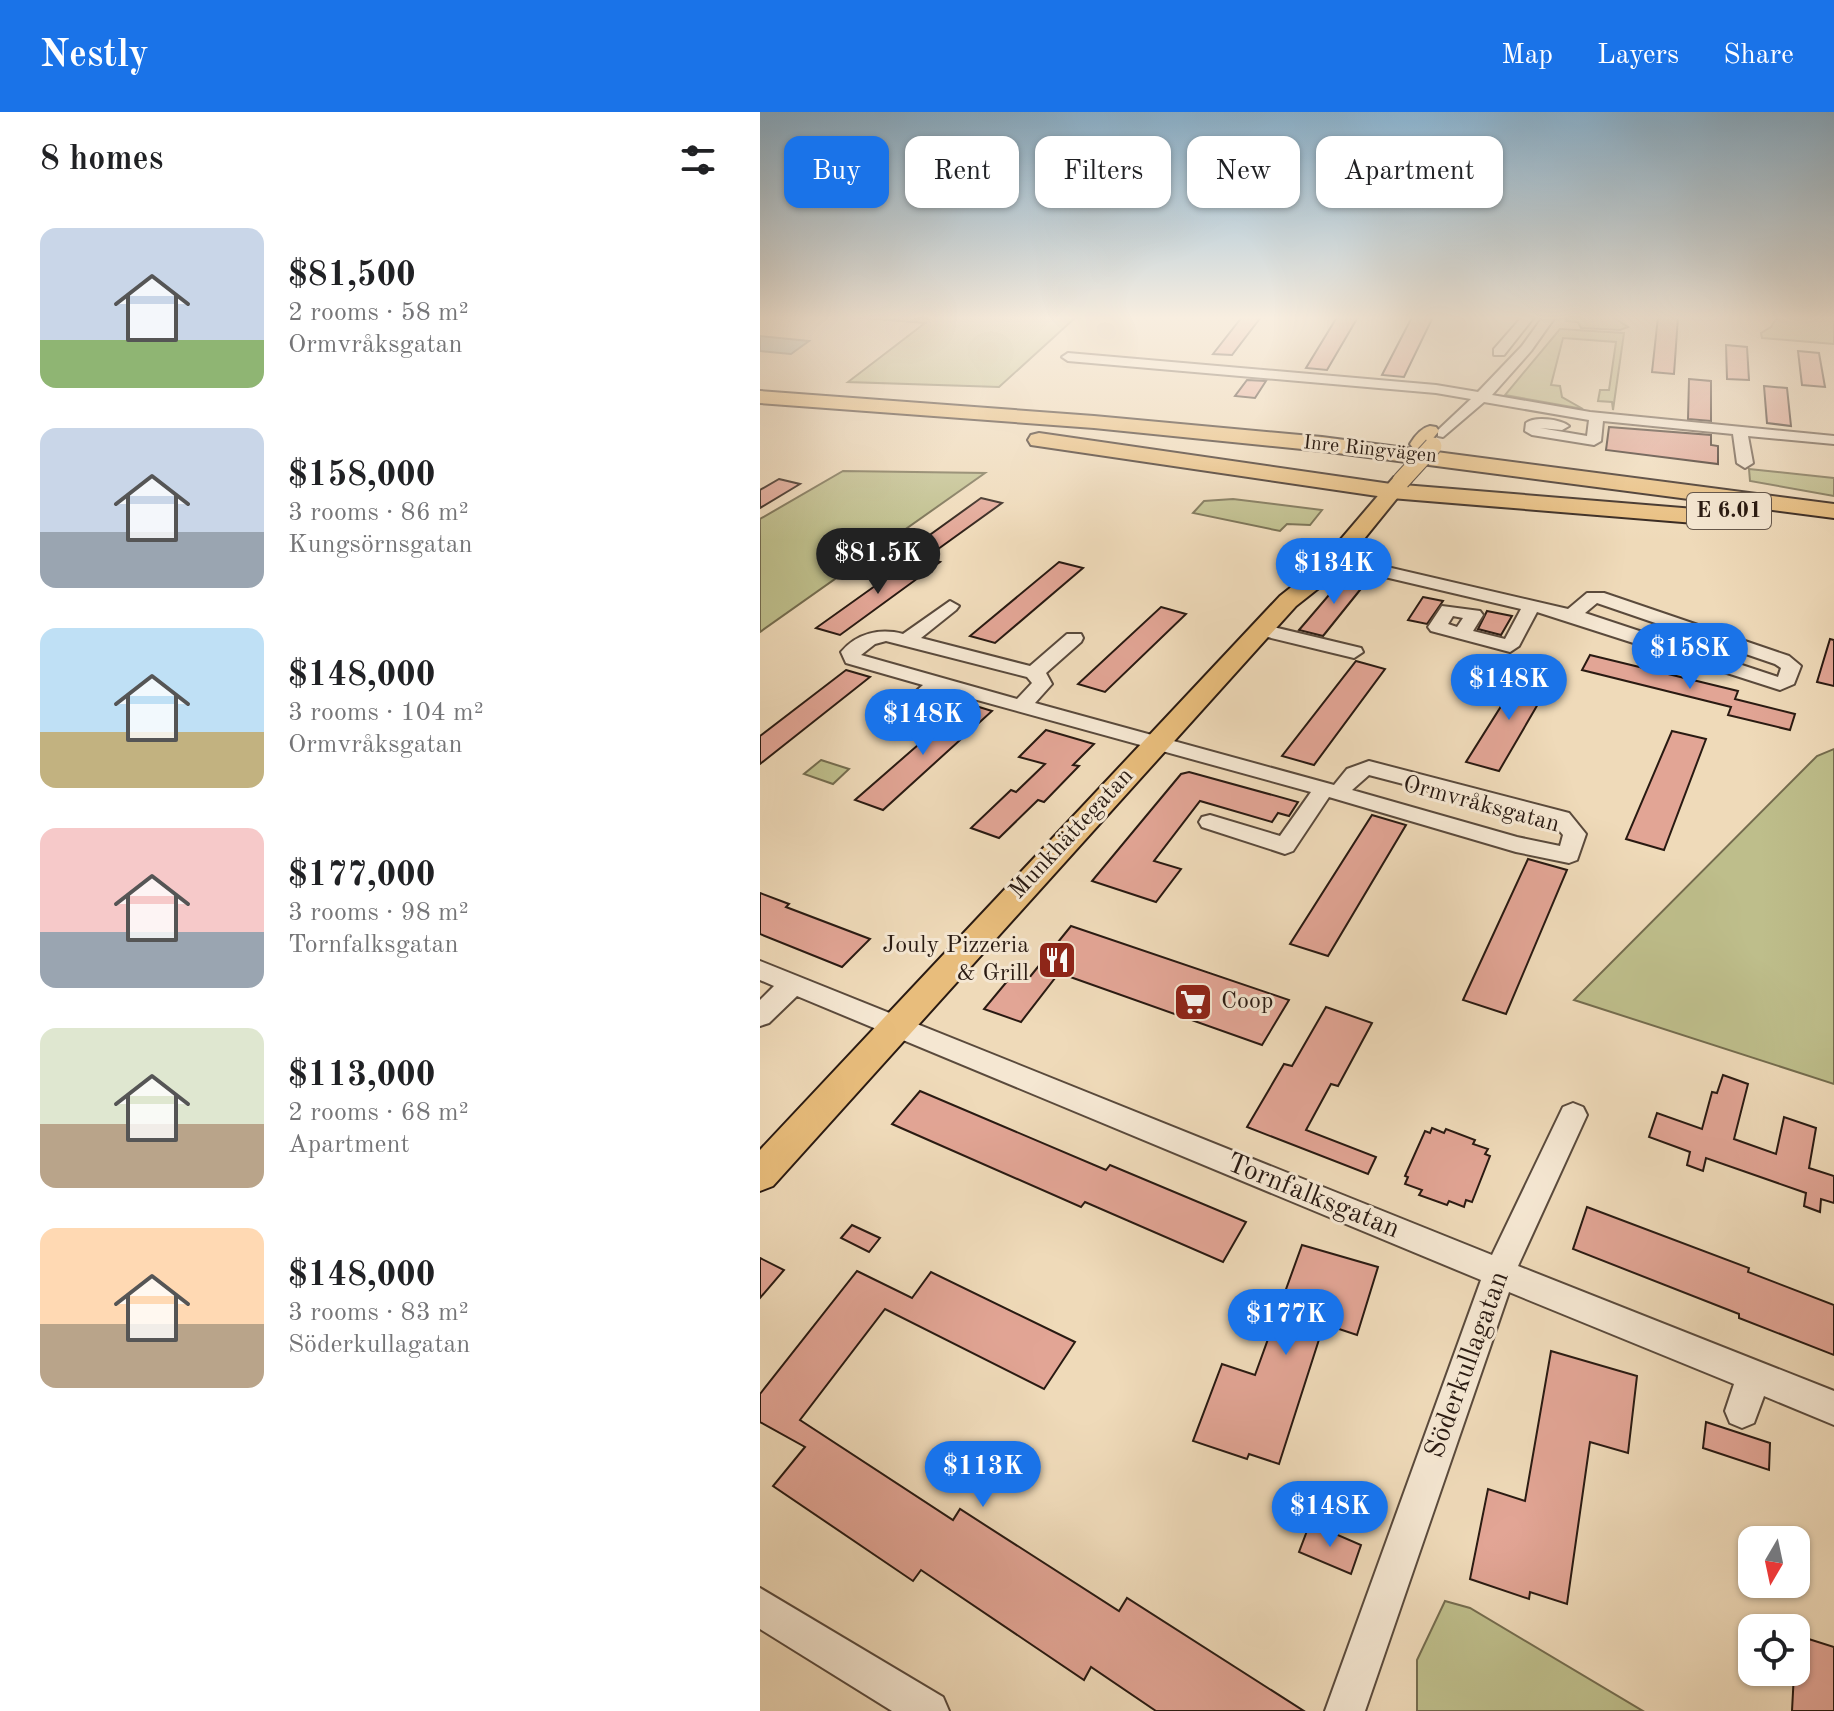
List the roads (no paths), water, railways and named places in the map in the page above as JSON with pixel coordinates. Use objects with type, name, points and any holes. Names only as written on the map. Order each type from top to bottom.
[{"type":"highway","name":"Inre Ringvägen","points":[[760,397],[1353,447],[1834,511]]},
{"type":"highway","points":[[925,409],[1368,428]]},
{"type":"highway","name":"Inre Ringvägen","points":[[760,413],[1130,441],[1376,466],[1834,529]]},
{"type":"highway","points":[[886,422],[1389,485],[1834,529]]},
{"type":"highway","points":[[1399,429],[1431,439],[1472,437]]},
{"type":"highway","points":[[1511,444],[1834,499]]},
{"type":"main road","name":"Munkhättegatan","points":[[760,1175],[1288,601],[1431,439]]},
{"type":"street","name":"Munkhättegatan","points":[[1431,439],[1464,392]]},
{"type":"street","points":[[1468,392],[1480,398],[1596,423],[1673,428],[1673,435],[1834,440]]},
{"type":"street","name":"Munkhättegatan","points":[[1431,439],[1486,392]]},
{"type":"street","points":[[1740,436],[1746,449],[1745,463]]},
{"type":"street","points":[[1324,558],[1572,615],[1780,684],[1787,680],[1791,666],[1782,660],[1604,598],[1593,597],[1572,615]]},
{"type":"street","points":[[1462,634],[1510,646],[1532,605]]},
{"type":"street","points":[[907,640],[950,606]]},
{"type":"street","points":[[1261,630],[1354,652]]},
{"type":"street","name":"Ormvråksgatan","points":[[1034,673],[877,635],[849,656],[1516,844],[1569,855],[1575,834],[1561,818],[1369,768],[1358,770],[1332,791]]},
{"type":"street","points":[[1022,705],[1042,684],[1042,679],[1034,673],[1074,638]]},
{"type":"street","points":[[887,727],[938,682]]},
{"type":"street","points":[[1215,758],[1230,739]]},
{"type":"street","points":[[1210,822],[1285,846],[1332,791]]},
{"type":"street","name":"Tornfalksgatan","points":[[760,970],[1834,1408]]},
{"type":"street","points":[[760,1016],[793,984]]},
{"type":"street","name":"Söderkullagatan","points":[[1345,1711],[1500,1272],[1573,1115]]},
{"type":"street","points":[[1742,1411],[1754,1375]]},
{"type":"street","points":[[760,1607],[929,1711]]},
{"type":"place","name":"Jouly Pizzeria & Grill","points":[[1057,960]]},
{"type":"place","name":"Coop","points":[[1193,1002]]}]
